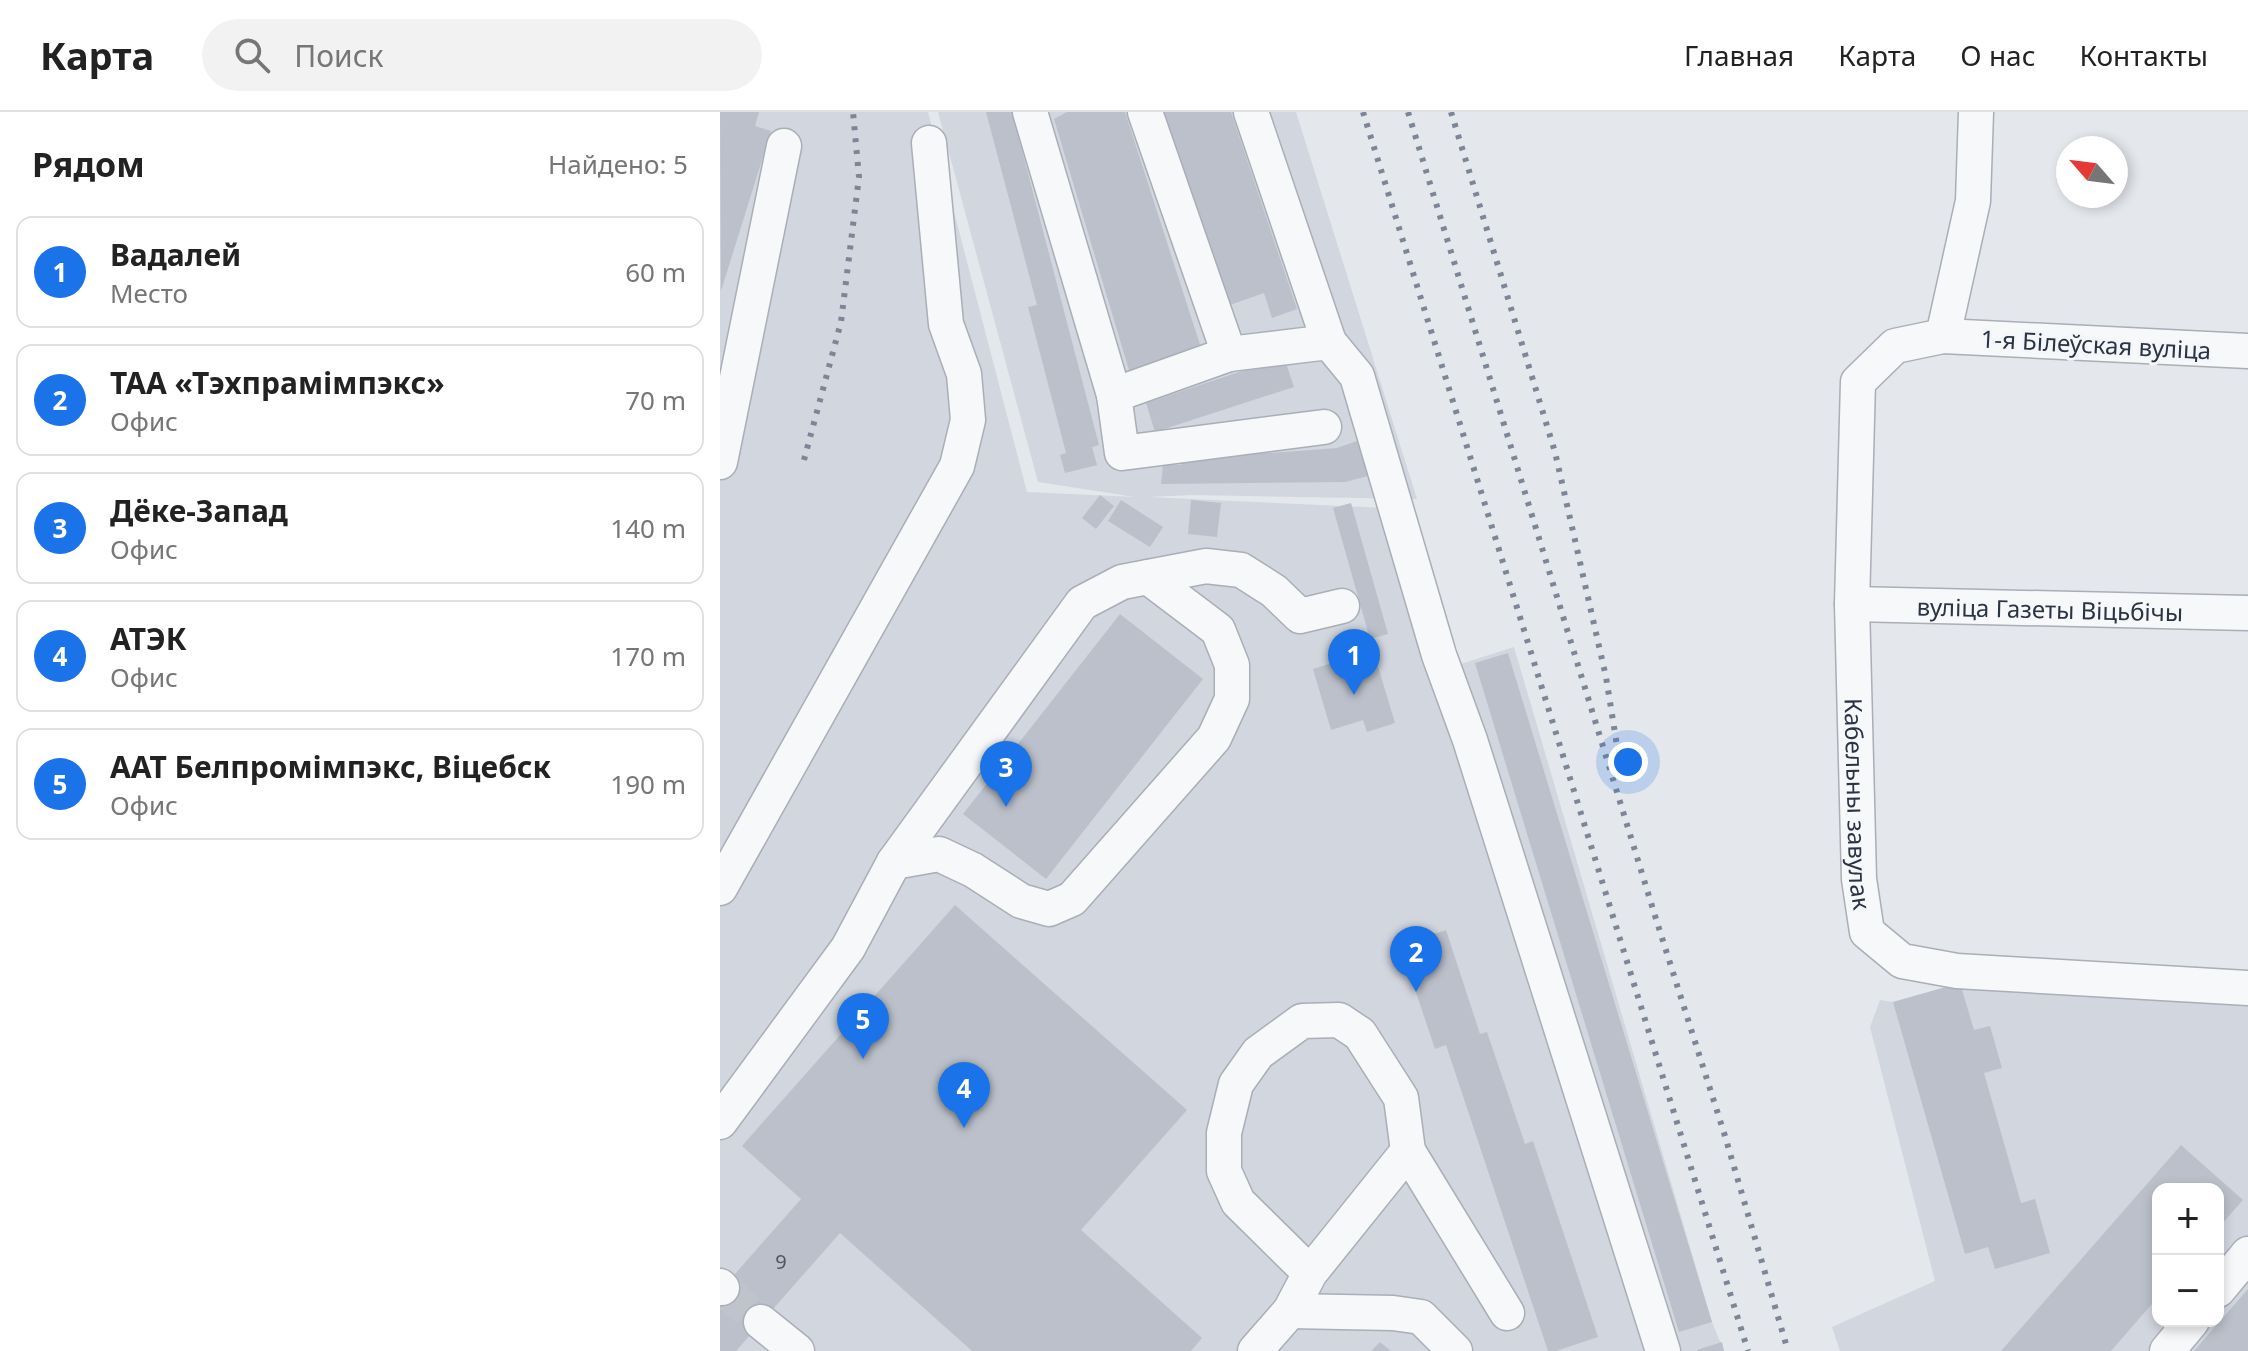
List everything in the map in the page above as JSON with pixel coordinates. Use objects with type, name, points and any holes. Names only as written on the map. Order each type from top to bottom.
[{"type":"street","points":[[1030,112],[1114,395],[1122,453],[1324,427]]},
{"type":"street","points":[[1145,112],[1229,354]]},
{"type":"street","points":[[1251,112],[1329,342],[1357,376],[1439,655],[1470,740],[1663,1351]]},
{"type":"street","points":[[1943,336],[1973,201],[1976,112]]},
{"type":"street","points":[[720,888],[957,466],[968,420],[964,374],[946,324],[929,143]]},
{"type":"street","points":[[720,462],[784,146]]},
{"type":"street","name":"1-я Білеўская вуліца","points":[[1943,336],[2248,351]]},
{"type":"street","name":"Кабельны завулак","points":[[1943,336],[1895,346],[1858,382],[1852,604],[1859,879],[1867,932],[1902,961],[1957,971],[2248,988]]},
{"type":"street","points":[[1114,395],[1229,354],[1329,342]]},
{"type":"street","points":[[720,1122],[848,948],[894,862],[1082,603],[1122,582],[1206,566],[1241,570],[1274,591],[1300,616],[1342,606]]},
{"type":"street","points":[[894,862],[939,854],[973,870],[1021,901],[1049,909],[1072,899],[1082,888],[1214,738],[1232,699],[1232,665],[1218,630],[1148,577]]},
{"type":"street","name":"вуліца Газеты Віцьбічы","points":[[1852,604],[2248,613]]},
{"type":"street","points":[[1310,1273],[1238,1202],[1224,1171],[1224,1133],[1236,1084],[1258,1053],[1302,1021],[1339,1020],[1360,1034],[1401,1098],[1408,1151],[1507,1313]]},
{"type":"street","points":[[1255,1351],[1290,1311],[1310,1273],[1408,1151]]},
{"type":"street","points":[[2224,1283],[2248,1254]]},
{"type":"street","points":[[1290,1311],[1393,1313],[1421,1317],[1455,1351]]},
{"type":"street","points":[[761,1322],[797,1351]]},
{"type":"street","points":[[2167,1351],[2187,1327]]},
{"type":"shaded area","points":[[720,112],[928,112],[1027,492],[1135,497],[1038,482],[938,112],[1296,112],[1417,499],[1148,497],[1385,508],[1436,672],[1514,647],[1712,1322],[1724,1351],[720,1351]]},
{"type":"shaded area","points":[[1960,983],[2248,1004],[2248,1351],[1840,1351],[1832,1327],[1935,1281],[1870,1027],[1880,1000],[1893,1002]]},
{"type":"building","points":[[720,112],[759,112],[755,126],[771,131],[721,291]]},
{"type":"building","points":[[986,112],[1012,112],[1099,445],[1092,447],[1097,465],[1065,473],[1060,455],[1066,453],[1028,307],[1037,305]]},
{"type":"building","points":[[1067,112],[1125,112],[1203,354],[1131,377],[1054,119]]},
{"type":"building","points":[[1162,112],[1231,112],[1297,309],[1272,318],[1264,293],[1227,306]]},
{"type":"building","points":[[1284,357],[1294,387],[1155,432],[1146,403]]},
{"type":"building","points":[[1357,441],[1368,476],[1345,482],[1161,484],[1163,465],[1181,465],[1182,454],[1271,453],[1337,448]]},
{"type":"building","points":[[1100,495],[1114,506],[1096,529],[1082,518]]},
{"type":"building","points":[[1121,500],[1163,527],[1150,547],[1108,521]]},
{"type":"building","points":[[1191,500],[1221,503],[1217,537],[1188,534]]},
{"type":"building","points":[[1351,503],[1388,634],[1370,639],[1333,508]]},
{"type":"building","points":[[1120,614],[1203,679],[1046,879],[963,814]]},
{"type":"building","points":[[1373,650],[1395,723],[1367,732],[1363,720],[1331,730],[1313,669]]},
{"type":"building","points":[[1508,653],[1712,1322],[1679,1332],[1475,663]]},
{"type":"building","points":[[955,905],[1187,1110],[1081,1230],[1202,1338],[1191,1351],[972,1351],[840,1233],[736,1351],[720,1351],[720,1291],[801,1199],[742,1146]]},
{"type":"building","points":[[1446,930],[1480,1034],[1487,1032],[1525,1144],[1533,1141],[1598,1337],[1556,1351],[1548,1351],[1446,1045],[1435,1049],[1400,945]]},
{"type":"building","points":[[1960,983],[1974,1030],[1990,1026],[2002,1068],[1984,1073],[2021,1203],[2035,1199],[2050,1253],[1995,1269],[1988,1247],[1965,1254],[1893,1002]]},
{"type":"building","points":[[2181,1145],[2224,1183],[2152,1183],[2152,1304],[2111,1351],[2001,1351]]},
{"type":"building","points":[[2224,1183],[2243,1200],[2224,1221]]},
{"type":"building","points":[[2248,1289],[2248,1351],[2194,1351],[2215,1327],[2224,1327],[2224,1317]]},
{"type":"building","points":[[1380,1342],[1391,1351],[1371,1351]]},
{"type":"building","points":[[1722,1342],[1724,1351],[1697,1351],[1697,1350]]},
{"type":"tunnel","points":[[722,1288],[761,1322]]},
{"type":"railway","points":[[804,460],[841,322],[859,177],[853,112]]},
{"type":"railway","points":[[1363,112],[1748,1351]]},
{"type":"railway","points":[[1408,112],[1725,1136],[1788,1351]]},
{"type":"railway","points":[[1451,112],[1555,452],[1606,677],[1622,777]]},
{"type":"place","name":"Вадалей","points":[[1354,695]]},
{"type":"place","name":"Дёке-Запад","points":[[1006,807]]},
{"type":"place","name":"ТАА «Тэхпрамімпэкс»","points":[[1416,992]]},
{"type":"place","name":"ААТ Белпромімпэкс, Віцебск","points":[[863,1059]]},
{"type":"place","name":"АТЭК","points":[[964,1128]]}]
